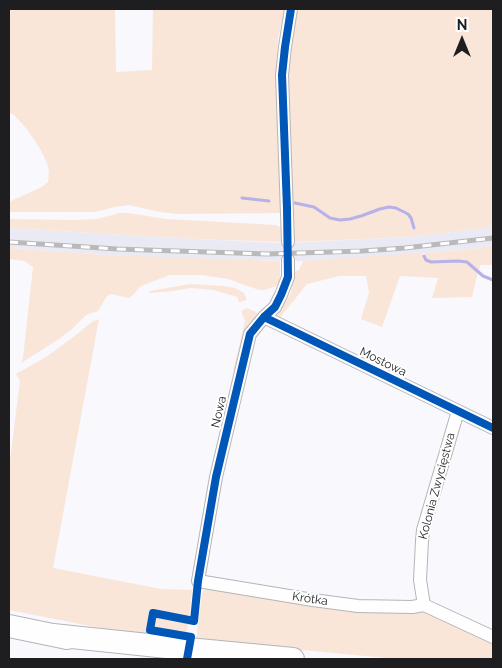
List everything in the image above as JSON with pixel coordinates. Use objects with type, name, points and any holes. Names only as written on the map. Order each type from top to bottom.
[{"type":"highway","points":[[9,626],[174,659]]},
{"type":"highway","points":[[53,635],[167,648],[293,659]]},
{"type":"street","points":[[288,242],[282,75],[291,9]]},
{"type":"street","name":"Nowa","points":[[198,581],[216,477],[250,334],[264,316],[275,307],[288,277],[288,260]]},
{"type":"street","name":"Mostowa","points":[[264,316],[493,428]]},
{"type":"street","name":"Kolonia Zwycięstwa","points":[[424,605],[420,580],[423,530],[458,411]]},
{"type":"street","name":"Krótka","points":[[198,581],[358,606],[412,607],[424,605]]},
{"type":"street","points":[[424,605],[493,637]]},
{"type":"shaded area","points":[[9,9],[115,9],[116,72],[152,70],[153,9],[285,9],[278,38],[276,73],[276,102],[284,213],[178,214],[129,205],[95,212],[9,212],[9,203],[11,201],[42,187],[48,182],[49,172],[39,147],[26,128],[13,114],[9,113]]},
{"type":"shaded area","points":[[296,9],[493,9],[493,227],[409,237],[293,242],[286,77]]},
{"type":"shaded area","points":[[120,213],[166,219],[276,225],[282,229],[282,242],[9,228],[9,219],[97,219]]},
{"type":"shaded area","points":[[493,227],[493,245],[479,248],[381,257],[303,261],[180,259],[9,248],[9,228],[281,243],[409,237]]},
{"type":"shaded area","points":[[493,245],[493,265],[480,265],[479,271],[467,261],[431,261],[425,255],[425,253]]},
{"type":"shaded area","points":[[9,248],[106,255],[280,261],[280,282],[279,285],[259,290],[228,279],[202,275],[170,275],[141,286],[129,298],[111,294],[107,296],[98,311],[86,315],[59,339],[21,363],[33,267],[24,261],[9,259]]},
{"type":"shaded area","points":[[422,253],[425,260],[431,263],[466,263],[478,273],[472,297],[432,298],[438,278],[400,276],[382,327],[361,319],[369,293],[366,276],[339,276],[307,284],[278,320],[279,311],[291,293],[294,272],[299,270],[303,261]]},
{"type":"shaded area","points":[[190,284],[235,288],[244,293],[246,300],[239,302],[237,297],[214,290],[191,288],[148,293],[150,291]]},
{"type":"shaded area","points":[[247,308],[256,312],[258,316],[233,371],[245,321],[241,311]]},
{"type":"shaded area","points":[[99,319],[53,568],[161,589],[192,590],[189,619],[152,611],[148,633],[179,638],[145,636],[9,610],[9,468],[20,381],[16,374],[46,357],[92,322]]},
{"type":"shaded area","points":[[206,588],[433,613],[493,641],[493,659],[397,659],[196,640],[202,595]]},
{"type":"shaded area","points":[[156,617],[189,623],[186,634],[154,628]]},
{"type":"waterway","points":[[242,198],[269,201]]},
{"type":"waterway","points":[[295,203],[314,207],[330,218],[340,220],[350,219],[389,207],[396,208],[408,214],[414,228]]},
{"type":"waterway","points":[[424,256],[426,260],[431,262],[467,262],[483,276],[493,280]]},
{"type":"railway","points":[[9,242],[117,249],[267,254],[405,248],[493,238]]},
{"type":"cycle path","points":[[187,659],[191,637],[150,630],[153,613],[194,621],[198,581],[216,477],[250,334],[275,307],[288,277],[282,75],[291,9]]},
{"type":"cycle path","points":[[264,317],[493,428]]}]
